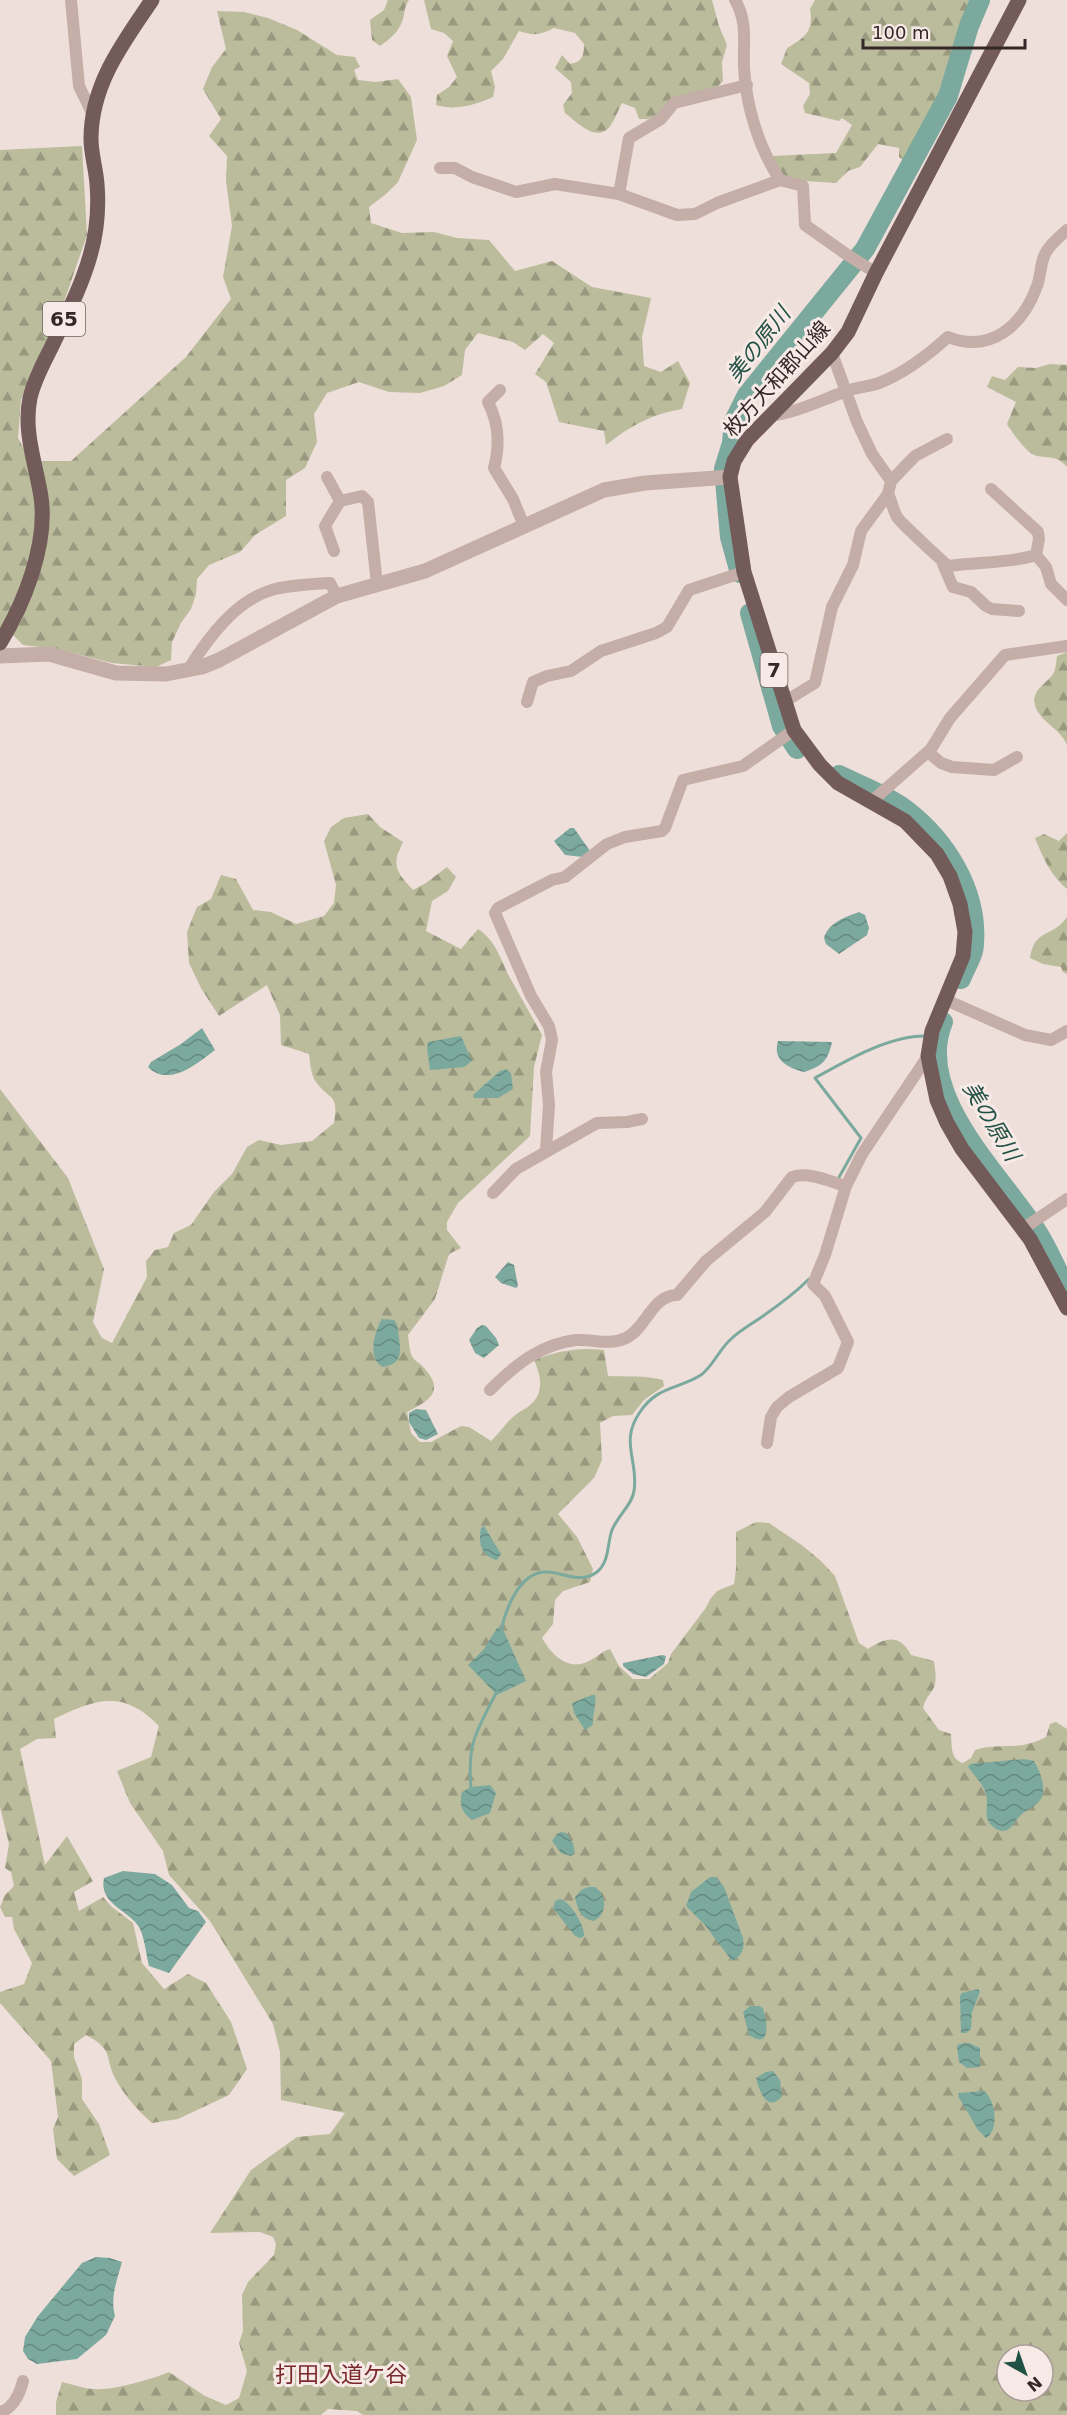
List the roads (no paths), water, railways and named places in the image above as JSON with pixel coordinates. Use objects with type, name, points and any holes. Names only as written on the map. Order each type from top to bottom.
[{"type":"main road","name":"65","points":[[0,643],[11,625],[39,546],[41,499],[30,443],[28,419],[30,398],[38,374],[82,281],[98,223],[97,184],[91,141],[92,113],[111,60],[152,0]]},
{"type":"main road","name":"枚方大和郡山線","points":[[1018,0],[984,71],[870,269],[848,332],[832,353],[769,416],[739,450],[723,477],[744,572],[794,730],[820,765],[838,783],[905,821],[937,854],[950,876],[960,904],[965,932],[963,956],[932,1031],[928,1056],[937,1100],[962,1149],[1024,1228],[1067,1308]]},
{"type":"street","points":[[71,0],[79,86],[92,113]]},
{"type":"street","points":[[735,0],[744,20],[744,70],[752,115],[767,161],[780,180]]},
{"type":"street","points":[[619,194],[629,138],[661,118],[674,103],[747,85]]},
{"type":"street","points":[[440,168],[455,168],[472,177],[516,192],[555,184],[619,194],[678,214],[695,214],[717,203],[780,180],[803,186],[805,225],[870,269]]},
{"type":"street","points":[[769,416],[784,415],[845,391],[879,383],[921,360],[948,337],[974,343],[1000,335],[1024,312],[1038,282],[1044,255],[1067,230]]},
{"type":"street","points":[[832,353],[857,422],[872,454],[891,481]]},
{"type":"street","points":[[500,390],[488,402],[495,416],[497,430],[498,453],[494,468],[513,499],[524,526]]},
{"type":"street","points":[[784,702],[815,683],[832,607],[853,565],[861,531],[888,494],[891,481],[915,456],[947,439]]},
{"type":"street","points":[[327,477],[340,501]]},
{"type":"street","points":[[0,656],[49,654],[116,673],[166,674],[188,670],[219,660],[337,596],[425,571],[604,490],[645,483],[723,477]]},
{"type":"street","points":[[991,489],[1038,532],[1040,539],[1036,555]]},
{"type":"street","points":[[888,494],[900,522],[927,545],[944,564],[953,586],[971,592],[992,609],[1019,611]]},
{"type":"street","points":[[334,551],[325,526],[340,501],[362,496],[368,501],[377,584]]},
{"type":"street","points":[[944,564],[949,566],[986,561],[1021,560],[1036,555]]},
{"type":"street","points":[[1036,555],[1046,567],[1051,584],[1067,600]]},
{"type":"street","points":[[527,702],[533,682],[547,676],[571,671],[601,651],[656,633],[667,627],[689,590],[744,572]]},
{"type":"street","points":[[188,670],[232,614],[272,590],[299,585],[330,584],[337,596]]},
{"type":"street","points":[[872,801],[928,752],[950,718],[1005,655],[1067,646]]},
{"type":"street","points":[[546,1151],[549,1105],[546,1072],[552,1040],[549,1026],[531,996],[495,913],[498,908],[533,889],[552,880],[565,878],[607,844],[625,837],[662,831],[683,780],[743,766],[794,730]]},
{"type":"street","points":[[928,752],[941,763],[952,767],[994,770],[1017,757]]},
{"type":"street","points":[[946,1000],[1025,1035],[1051,1040],[1067,1031]]},
{"type":"street","points":[[767,1443],[771,1417],[777,1407],[789,1397],[838,1368],[848,1342],[825,1296],[813,1284],[825,1255],[846,1186],[868,1145],[928,1056]]},
{"type":"street","points":[[493,1193],[516,1169],[597,1123],[642,1119]]},
{"type":"street","points":[[490,1390],[512,1368],[533,1354],[552,1346],[577,1340],[616,1342],[638,1330],[658,1304],[671,1295],[677,1295],[706,1261],[765,1212],[792,1177],[812,1176],[846,1186]]},
{"type":"street","points":[[1024,1228],[1067,1199]]},
{"type":"street","points":[[0,2412],[6,2411],[20,2394],[23,2381]]},
{"type":"water","points":[[570,828],[574,828],[590,851],[583,857],[565,855],[554,841]]},
{"type":"water","points":[[859,912],[865,915],[869,928],[867,935],[839,954],[826,944],[824,938],[826,933],[838,921]]},
{"type":"water","points":[[202,1028],[215,1050],[192,1067],[165,1075],[156,1073],[148,1067],[151,1062]]},
{"type":"water","points":[[461,1036],[472,1061],[464,1067],[430,1070],[428,1042]]},
{"type":"water","points":[[778,1041],[832,1042],[823,1062],[804,1072],[792,1068],[779,1058]]},
{"type":"water","points":[[506,1069],[511,1073],[513,1089],[498,1098],[474,1098],[473,1095],[500,1071]]},
{"type":"water","points":[[508,1262],[514,1265],[518,1286],[516,1288],[501,1283],[495,1277]]},
{"type":"water","points":[[382,1319],[396,1322],[400,1348],[397,1360],[383,1367],[375,1358],[374,1352],[375,1338]]},
{"type":"water","points":[[482,1325],[486,1326],[499,1345],[484,1358],[475,1353],[469,1340],[477,1328]]},
{"type":"water","points":[[416,1409],[426,1410],[438,1434],[426,1440],[419,1438],[409,1422],[409,1413]]},
{"type":"water","points":[[484,1526],[501,1554],[497,1560],[487,1555],[482,1548],[480,1534]]},
{"type":"water","points":[[502,1627],[526,1681],[497,1695],[468,1665],[484,1649],[497,1628]]},
{"type":"water","points":[[666,1656],[664,1664],[646,1677],[633,1674],[623,1666],[623,1663]]},
{"type":"water","points":[[595,1695],[593,1725],[585,1730],[574,1713],[572,1703]]},
{"type":"water","points":[[1024,1759],[1034,1761],[1043,1783],[1042,1797],[1009,1829],[999,1830],[989,1822],[985,1790],[968,1767],[970,1764]]},
{"type":"water","points":[[490,1785],[496,1793],[490,1813],[472,1820],[465,1814],[462,1807],[462,1792],[471,1787]]},
{"type":"water","points":[[561,1832],[566,1833],[573,1843],[575,1853],[571,1856],[561,1853],[552,1841]]},
{"type":"water","points":[[123,1871],[155,1874],[172,1885],[189,1908],[198,1911],[206,1922],[169,1973],[149,1966],[140,1929],[106,1895],[103,1887],[104,1878]]},
{"type":"water","points":[[710,1877],[716,1877],[724,1887],[743,1938],[742,1952],[732,1961],[704,1924],[686,1906],[691,1892]]},
{"type":"water","points":[[595,1887],[604,1900],[601,1914],[593,1921],[585,1918],[580,1912],[575,1897],[581,1890]]},
{"type":"water","points":[[560,1899],[568,1904],[579,1920],[584,1932],[581,1938],[575,1936],[553,1908],[555,1901]]},
{"type":"water","points":[[978,1989],[980,1992],[972,2012],[971,2029],[966,2033],[961,2033],[960,1996],[962,1993]]},
{"type":"water","points":[[750,2006],[763,2008],[766,2032],[765,2037],[761,2039],[749,2035],[743,2012]]},
{"type":"water","points":[[969,2043],[980,2048],[980,2067],[967,2068],[959,2062],[957,2046]]},
{"type":"water","points":[[773,2071],[780,2080],[782,2096],[772,2103],[765,2099],[756,2078]]},
{"type":"water","points":[[984,2091],[991,2101],[994,2114],[993,2128],[986,2138],[978,2130],[958,2096],[959,2093]]},
{"type":"water","points":[[96,2257],[122,2262],[114,2295],[115,2316],[106,2335],[77,2359],[37,2364],[28,2359],[23,2351],[25,2337],[38,2316],[82,2263]]},
{"type":"waterway","name":"美の原川","points":[[740,573],[730,537],[724,469],[732,443],[734,421],[747,395],[865,249],[948,96],[969,26],[980,0]]},
{"type":"waterway","name":"美の原川","points":[[750,613],[782,726],[797,749]]},
{"type":"waterway","name":"美の原川","points":[[839,775],[898,804],[920,822],[946,851],[965,886],[974,924],[974,948],[961,979]]},
{"type":"waterway","name":"美の原川","points":[[943,1022],[937,1049],[940,1077],[950,1105],[983,1159],[1040,1237],[1067,1291]]},
{"type":"waterway","points":[[838,1179],[861,1138],[815,1078],[884,1044],[927,1036]]},
{"type":"waterway","points":[[501,1631],[516,1592],[530,1577],[548,1572],[579,1578],[591,1575],[601,1568],[612,1530],[633,1496],[635,1480],[630,1442],[634,1423],[640,1412],[654,1397],[701,1375],[734,1336],[809,1279]]},
{"type":"waterway","points":[[471,1789],[472,1747],[497,1691]]},
{"type":"district","name":"打田入道ケ谷","points":[[341,2374]]}]
